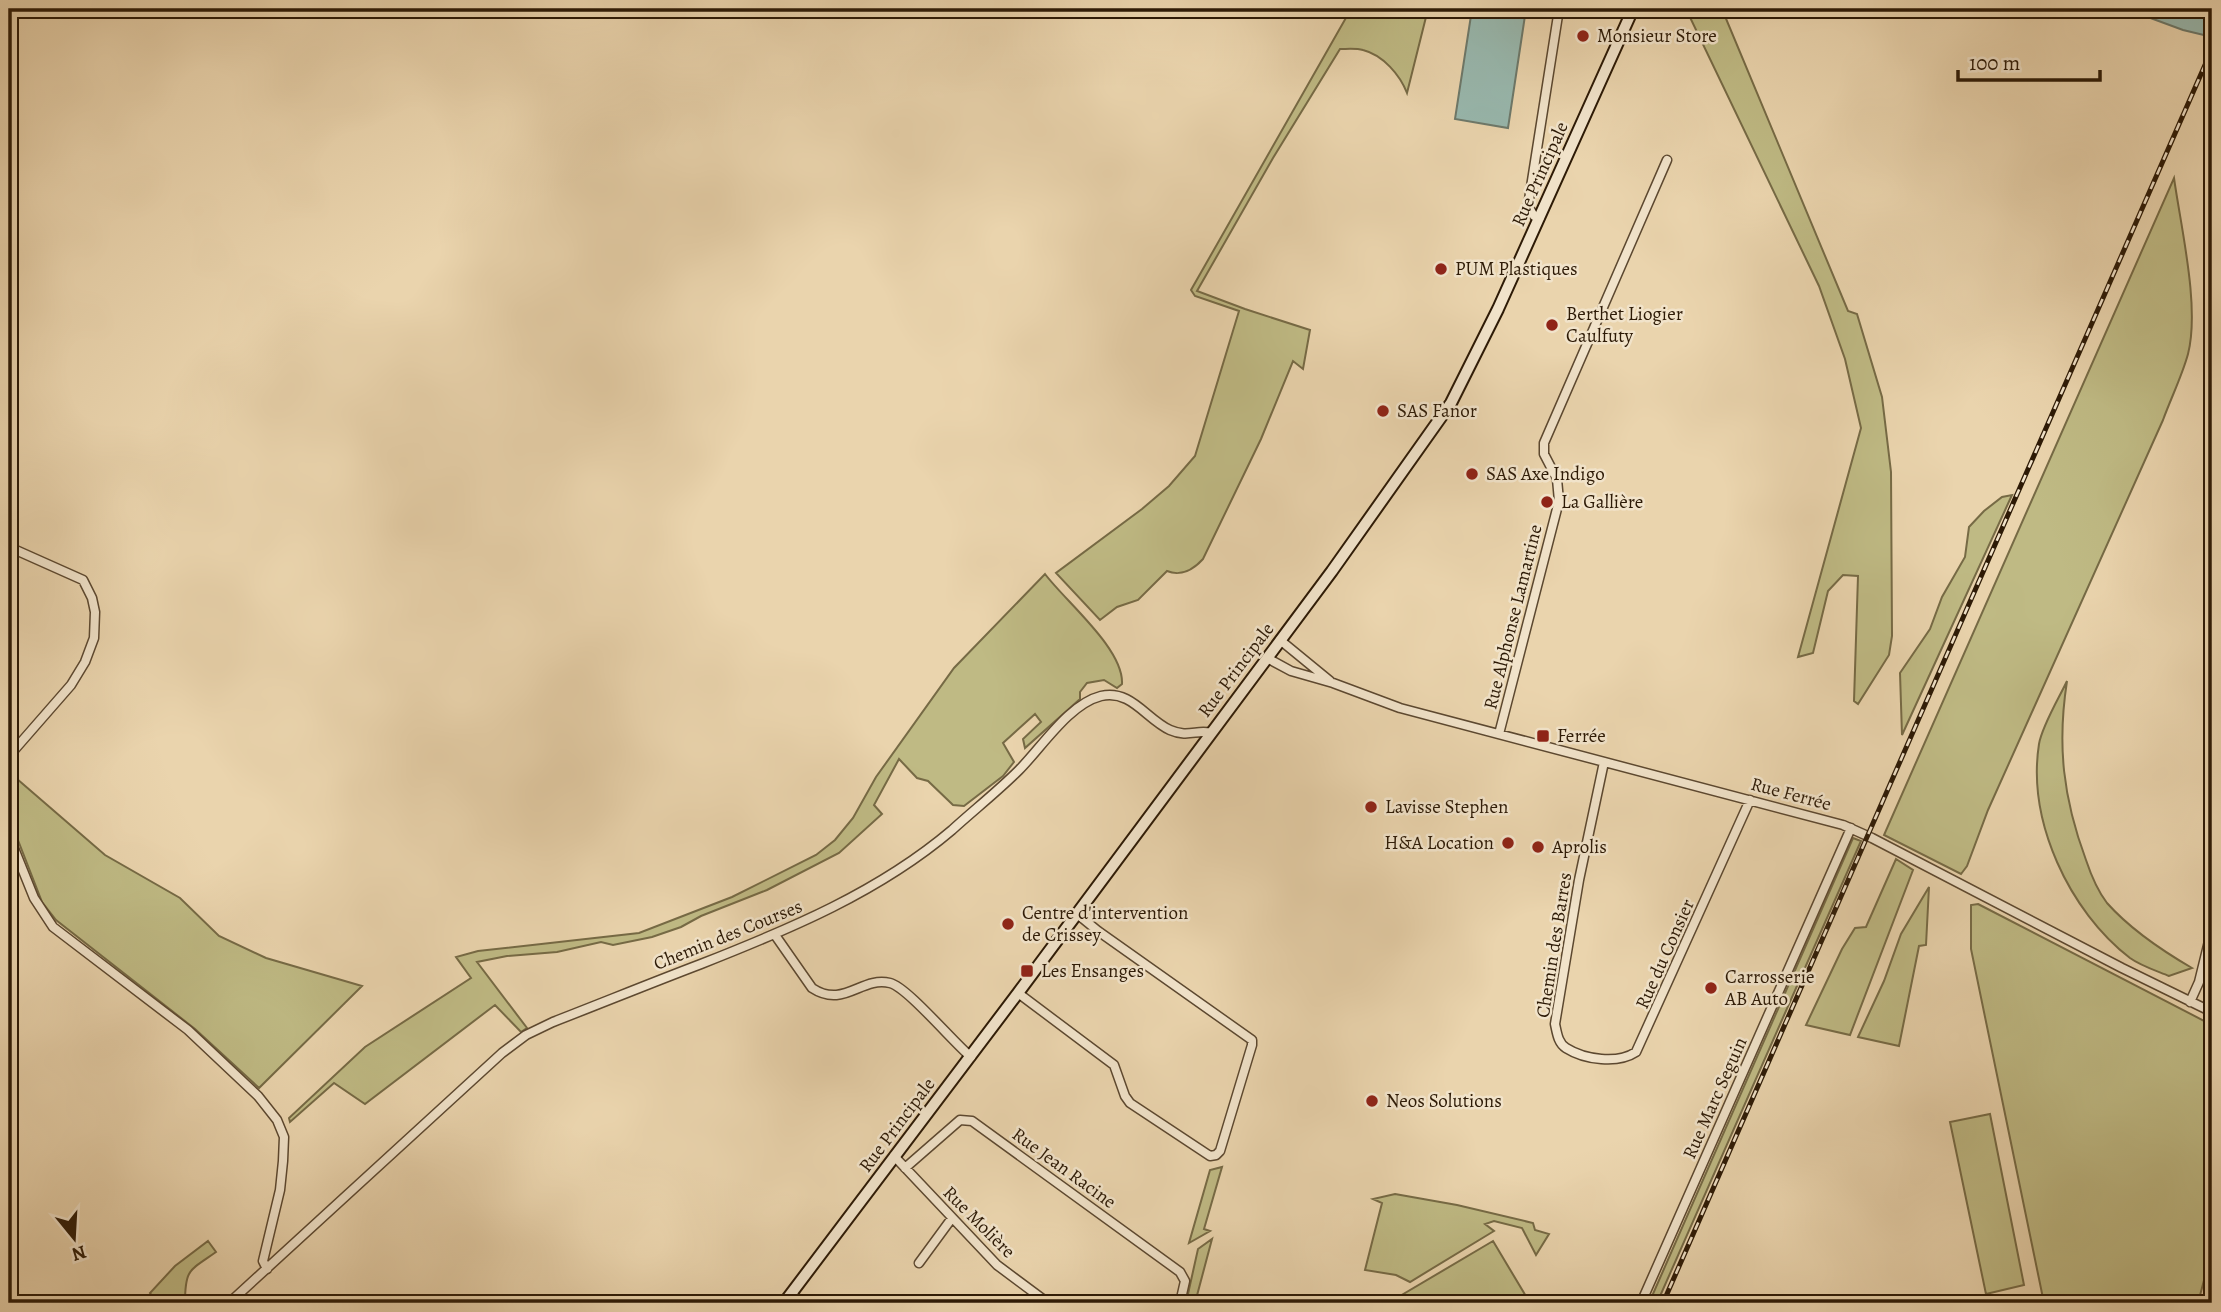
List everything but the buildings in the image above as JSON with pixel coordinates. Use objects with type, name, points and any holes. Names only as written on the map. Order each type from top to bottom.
[{"type":"street","points":[[1540,217],[1534,216],[1528,206],[1559,9]]},
{"type":"street","name":"Rue Principale","points":[[788,1299],[1332,571],[1451,403],[1489,329],[1633,9]]},
{"type":"street","name":"Rue Alphonse Lamartine","points":[[1499,734],[1559,501],[1557,479],[1544,454],[1544,443],[1667,160]]},
{"type":"street","points":[[9,547],[83,580],[96,612],[94,638],[85,662],[71,685],[9,756]]},
{"type":"street","name":"Rue Ferrée","points":[[1280,640],[1333,683]]},
{"type":"street","name":"Rue Ferrée","points":[[1267,658],[1291,671],[1333,683],[1399,708],[1851,828],[2212,1012]]},
{"type":"street","name":"Chemin des Courses","points":[[229,1303],[465,1086],[526,1035],[775,935],[836,906],[908,864],[1018,771],[1065,719],[1085,704],[1107,695],[1129,700],[1172,731],[1189,735],[1207,731],[1210,733]]},
{"type":"street","name":"Chemin des Barres","points":[[1565,1048],[1558,1038],[1555,1024],[1557,1003],[1604,762]]},
{"type":"street","name":"Rue du Consier","points":[[1565,1048],[1588,1056],[1609,1059],[1625,1059],[1636,1052],[1751,800]]},
{"type":"street","name":"Rue Marc Seguin","points":[[1641,1303],[1851,828]]},
{"type":"street","points":[[9,836],[34,898],[53,927],[188,1030],[258,1096],[277,1120],[284,1137],[280,1190],[263,1261],[267,1269]]},
{"type":"street","points":[[1018,993],[1114,1065],[1130,1103],[1210,1156],[1220,1151],[1252,1045],[1248,1035],[1163,978],[1076,913]]},
{"type":"street","points":[[2190,1002],[2199,982],[2212,929]]},
{"type":"street","points":[[775,935],[812,988],[820,993],[838,996],[874,984],[891,983],[914,1001],[971,1057]]},
{"type":"street","name":"Rue Jean Racine","points":[[905,1168],[960,1120],[972,1121],[1180,1272],[1185,1281],[1180,1303]]},
{"type":"street","name":"Rue Molière","points":[[894,1156],[997,1265],[1048,1303]]},
{"type":"street","points":[[919,1263],[952,1218]]},
{"type":"street","points":[[239,1294],[245,1303]]},
{"type":"street","points":[[788,1299],[804,1303]]},
{"type":"shaded area","points":[[1351,9],[1428,9],[1407,93],[1400,79],[1377,56],[1360,49],[1340,49],[1273,158],[1197,291],[1310,330],[1303,369],[1293,361],[1261,439],[1203,559],[1187,571],[1167,571],[1138,600],[1117,607],[1100,620],[1056,573],[1142,509],[1169,486],[1195,456],[1239,311],[1195,296],[1191,290]]},
{"type":"shaded area","points":[[1686,9],[1722,9],[1848,311],[1857,314],[1882,397],[1891,472],[1892,636],[1889,655],[1858,704],[1854,701],[1858,576],[1843,575],[1828,591],[1813,653],[1798,657],[1861,428],[1845,359],[1819,286]]},
{"type":"shaded area","points":[[2174,178],[2191,291],[2191,335],[2186,362],[2163,420],[1988,810],[1967,866],[1961,874],[1884,835]]},
{"type":"shaded area","points":[[2012,495],[1902,735],[1900,673],[1930,629],[1942,597],[1965,557],[1969,527],[2002,497]]},
{"type":"shaded area","points":[[1045,574],[1104,641],[1120,670],[1122,684],[1117,688],[1104,680],[1087,683],[1080,692],[1080,699],[1025,748],[1023,739],[1041,722],[1035,714],[1003,743],[1014,762],[1003,776],[964,806],[953,805],[928,781],[917,778],[899,759],[874,805],[882,814],[839,853],[767,890],[652,937],[613,945],[601,942],[557,952],[507,956],[477,962],[527,1028],[521,1032],[495,1005],[365,1104],[334,1083],[290,1122],[289,1118],[365,1047],[471,978],[456,957],[478,951],[639,933],[732,897],[816,855],[835,840],[853,818],[876,777],[954,668]]},
{"type":"shaded area","points":[[2067,681],[2063,727],[2064,771],[2072,815],[2092,877],[2107,903],[2126,922],[2158,947],[2192,968],[2169,976],[2130,958],[2088,916],[2057,862],[2046,833],[2037,773],[2041,737]]},
{"type":"shaded area","points":[[9,772],[105,855],[180,898],[219,936],[266,958],[362,986],[259,1088],[195,1029],[56,920],[42,902],[9,817]]},
{"type":"shaded area","points":[[1853,838],[1861,841],[1657,1303],[1649,1303]]},
{"type":"shaded area","points":[[1896,859],[1913,870],[1850,1035],[1806,1025],[1842,949],[1855,928],[1866,927]]},
{"type":"shaded area","points":[[1929,887],[1926,945],[1919,946],[1899,1046],[1858,1037],[1884,981],[1901,934]]},
{"type":"shaded area","points":[[1978,904],[2212,1025],[2212,1250],[2198,1303],[2044,1303],[1971,949],[1971,905]]},
{"type":"shaded area","points":[[1990,1114],[2024,1285],[1986,1294],[1950,1122]]},
{"type":"shaded area","points":[[1222,1167],[1204,1229],[1210,1231],[1189,1243],[1210,1170]]},
{"type":"shaded area","points":[[1395,1194],[1533,1223],[1535,1230],[1549,1234],[1536,1255],[1522,1228],[1494,1221],[1485,1224],[1494,1231],[1410,1282],[1396,1275],[1365,1270],[1382,1203],[1373,1199]]},
{"type":"shaded area","points":[[1212,1239],[1195,1303],[1186,1303],[1198,1249]]},
{"type":"shaded area","points":[[208,1241],[216,1252],[190,1272],[186,1283],[185,1303],[158,1303],[150,1293],[175,1266]]},
{"type":"shaded area","points":[[1493,1241],[1530,1303],[1405,1303],[1400,1296]]},
{"type":"water","points":[[1472,9],[1526,9],[1508,128],[1455,119]]},
{"type":"water","points":[[2126,9],[2206,9],[2212,12],[2212,37],[2183,30]]},
{"type":"railway","points":[[1663,1303],[2212,49]]},
{"type":"place","name":"Monsieur Store","points":[[1583,36]]},
{"type":"place","name":"PUM Plastiques","points":[[1441,269]]},
{"type":"place","name":"Berthet Liogier Caulfuty","points":[[1552,325]]},
{"type":"place","name":"SAS Fanor","points":[[1383,411]]},
{"type":"place","name":"SAS Axe Indigo","points":[[1472,474]]},
{"type":"place","name":"La Gallière","points":[[1547,502]]},
{"type":"place","name":"Ferrée","points":[[1543,736]]},
{"type":"place","name":"Lavisse Stephen","points":[[1371,807]]},
{"type":"place","name":"H&A Location","points":[[1508,843]]},
{"type":"place","name":"Aprolis","points":[[1538,847]]},
{"type":"place","name":"Centre d'intervention de Crissey","points":[[1008,924]]},
{"type":"place","name":"Les Ensanges","points":[[1027,971]]},
{"type":"place","name":"Carrosserie AB Auto","points":[[1711,988]]},
{"type":"place","name":"Neos Solutions","points":[[1372,1101]]}]
